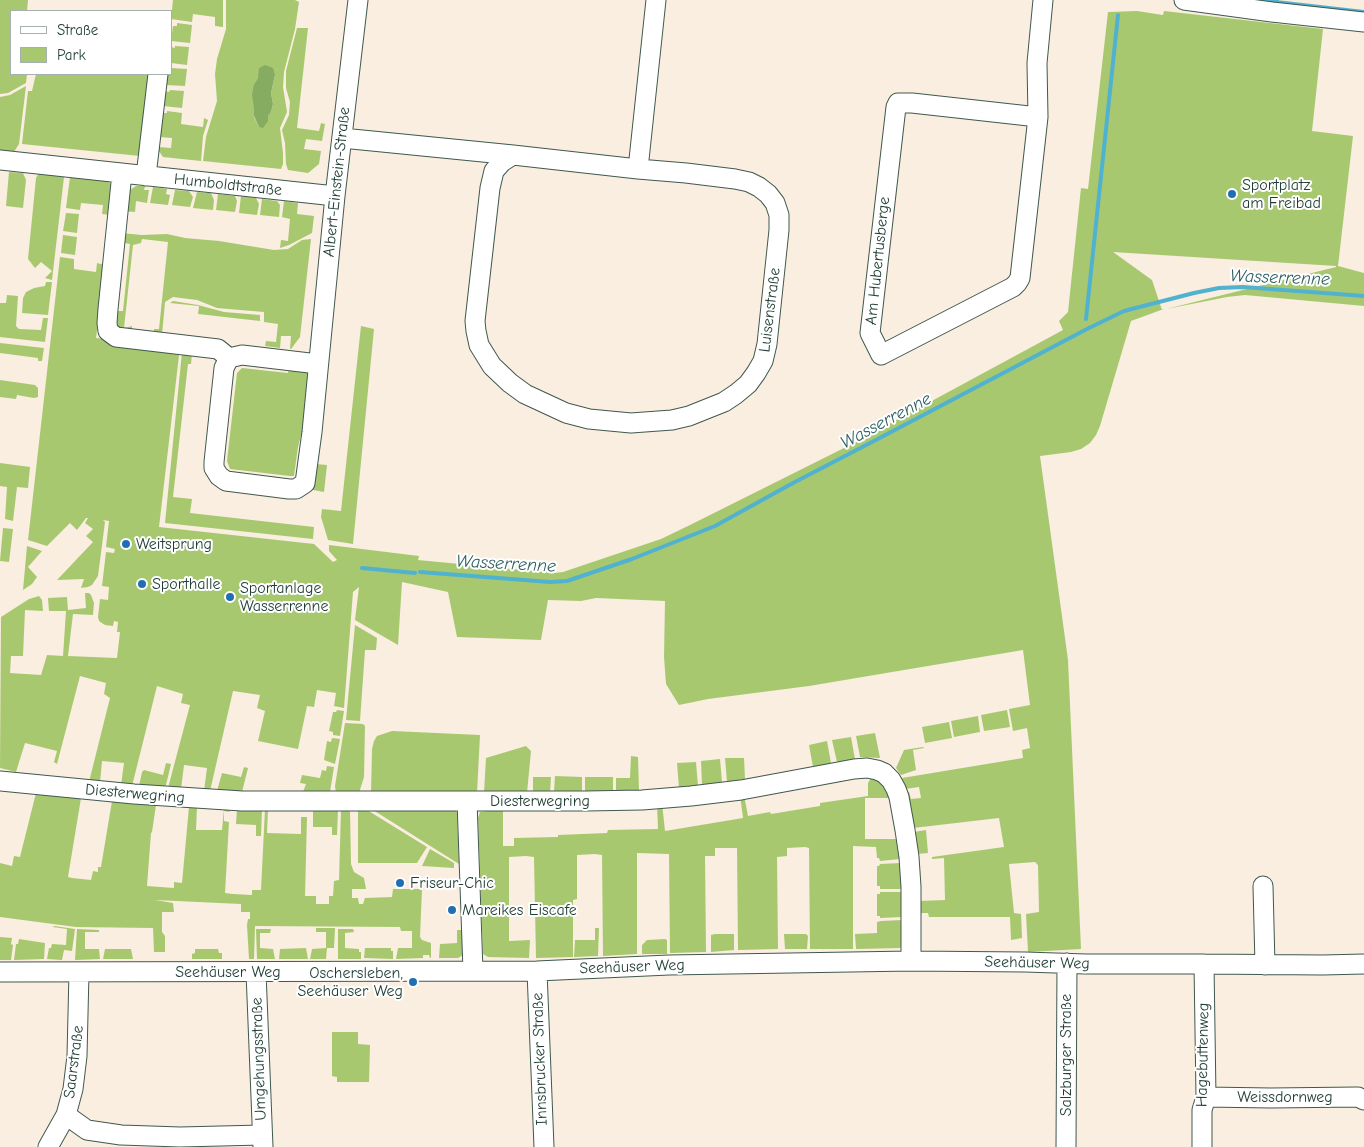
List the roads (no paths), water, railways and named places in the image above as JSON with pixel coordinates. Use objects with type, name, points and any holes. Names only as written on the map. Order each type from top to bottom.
[{"type":"street","name":"Albert-Einstein-Straße","points":[[229,358],[224,368],[214,462],[216,473],[226,481],[289,489],[301,487],[307,477],[335,196],[358,0]]},
{"type":"street","points":[[638,169],[656,0]]},
{"type":"street","name":"Am Hubertusberge","points":[[1038,117],[912,103],[898,104],[896,107],[870,333],[882,355],[1017,283],[1020,278],[1038,117],[1037,63],[1043,0]]},
{"type":"street","points":[[1184,0],[1364,22]]},
{"type":"street","points":[[146,176],[158,75]]},
{"type":"street","name":"Luisenstraße","points":[[342,138],[513,155],[735,179],[754,184],[768,194],[775,203],[779,215],[779,230],[767,344],[763,361],[748,384],[736,394],[705,410],[672,420],[631,423],[596,420],[574,415],[544,403],[525,394],[492,366],[479,344],[476,321],[490,188],[494,171],[502,162],[513,155]]},
{"type":"street","name":"Humboldtstraße","points":[[0,160],[335,196]]},
{"type":"street","points":[[122,173],[108,309],[108,331],[116,337],[218,349],[229,358],[242,355],[318,364]]},
{"type":"street","name":"Diesterwegring","points":[[0,781],[211,800],[642,800],[741,790],[867,768],[884,773],[891,780],[899,797],[909,857],[911,961]]},
{"type":"street","points":[[467,801],[474,971]]},
{"type":"street","points":[[1263,886],[1265,965]]},
{"type":"street","name":"Seehäuser Weg","points":[[0,972],[474,971],[669,965],[911,961],[1323,966],[1364,964]]},
{"type":"street","name":"Salzburger Straße","points":[[1066,1147],[1067,963]]},
{"type":"street","name":"Hagebuttenweg","points":[[1202,1147],[1202,1110],[1206,1096],[1204,964]]},
{"type":"street","name":"Innsbrucker Straße","points":[[537,970],[544,1147]]},
{"type":"street","name":"Saarstraße","points":[[48,1147],[66,1115],[73,1089],[77,1056],[79,972]]},
{"type":"street","name":"Umgehungsstraße","points":[[256,972],[263,1141]]},
{"type":"street","name":"Weissdornweg","points":[[1206,1096],[1272,1098],[1358,1097],[1364,1100]]},
{"type":"street","points":[[66,1115],[87,1130],[121,1135],[263,1141]]},
{"type":"waterway","points":[[1263,0],[1276,2],[1277,0]]},
{"type":"waterway","points":[[1276,2],[1364,12]]},
{"type":"waterway","points":[[1086,319],[1118,15]]},
{"type":"waterway","name":"Wasserrenne","points":[[420,572],[550,582],[567,581],[632,559],[715,526],[793,483],[1124,311],[1219,288],[1243,287],[1364,296]]},
{"type":"waterway","name":"Wasserrenne","points":[[362,568],[415,573]]},
{"type":"place","name":"Sportplatz am Freibad","points":[[1232,194]]},
{"type":"place","name":"Weitsprung","points":[[126,544]]},
{"type":"place","name":"Sporthalle","points":[[142,584]]},
{"type":"place","name":"Sportanlage Wasserrenne","points":[[230,597]]},
{"type":"place","name":"Friseur-Chic","points":[[400,883]]},
{"type":"place","name":"Mareikes Eiscafe","points":[[452,910]]},
{"type":"place","name":"Oschersleben, Seehäuser Weg","points":[[413,982]]}]
